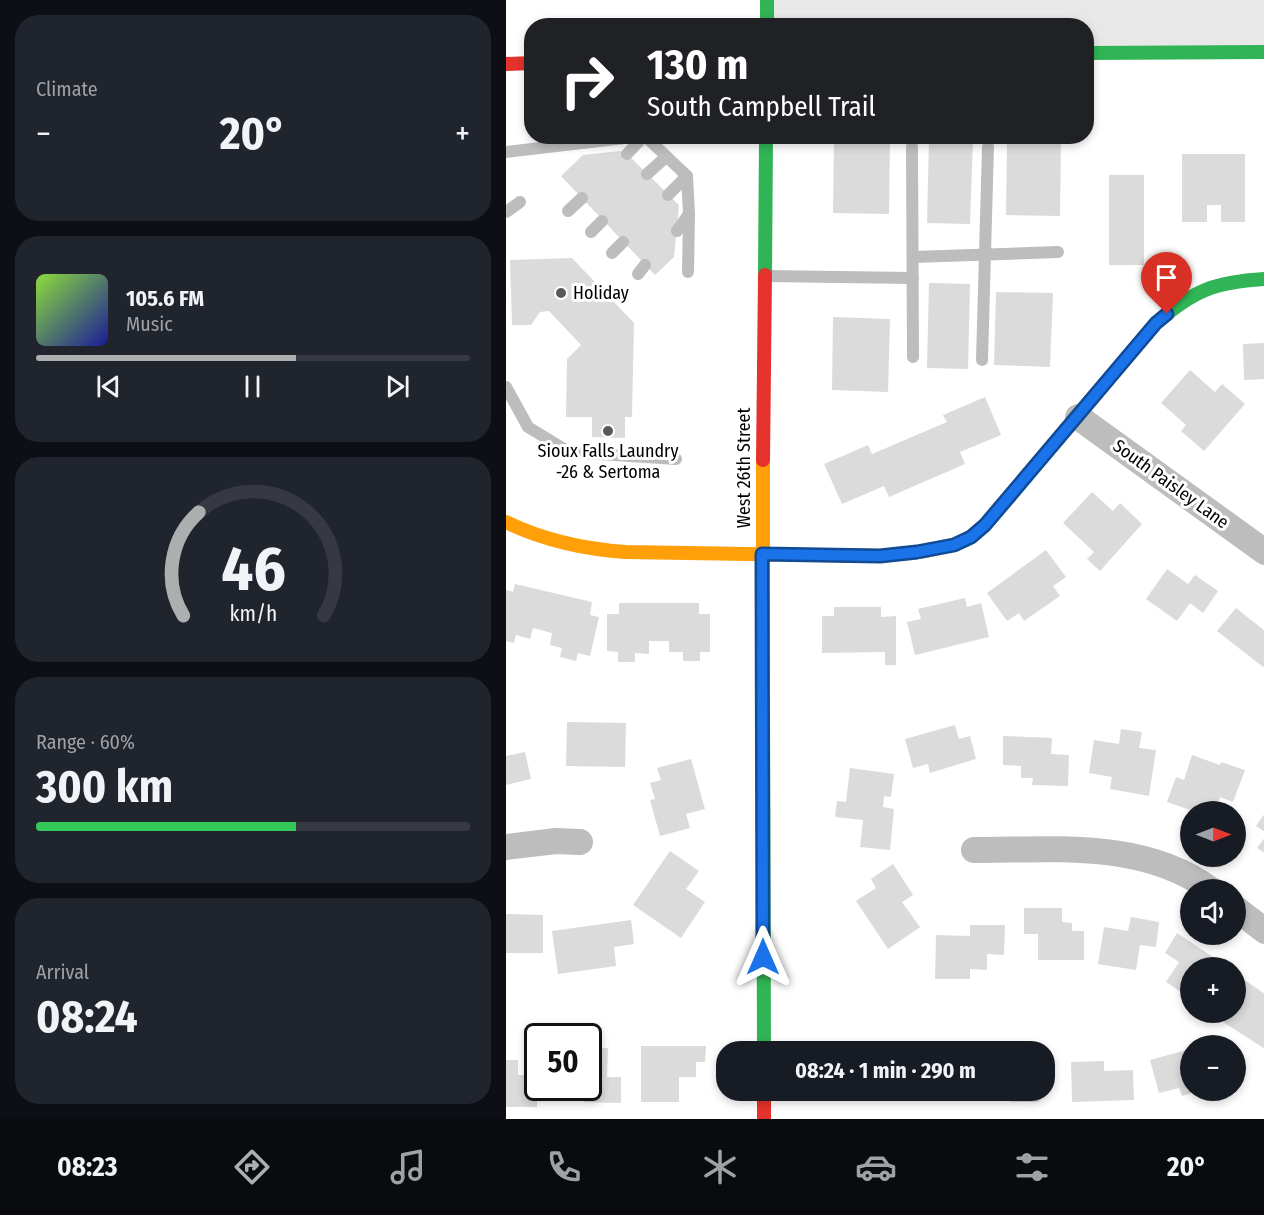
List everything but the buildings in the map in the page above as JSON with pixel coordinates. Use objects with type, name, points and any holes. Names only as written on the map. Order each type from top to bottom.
[{"type":"main road","points":[[767,0],[767,18]]},
{"type":"main road","points":[[1094,53],[1265,52]]},
{"type":"main road","points":[[506,64],[524,63]]},
{"type":"main road","name":"West 26th Street","points":[[764,1041],[762,554],[766,144]]},
{"type":"main road","points":[[506,522],[558,544],[590,550],[880,556],[954,545],[971,537],[985,525],[1156,323],[1177,304],[1201,289],[1214,285],[1265,279]]},
{"type":"main road","points":[[764,1101],[764,1119]]},
{"type":"street","name":"South Paisley Lane","points":[[1078,417],[1265,552]]},
{"type":"street","points":[[506,847],[556,841],[580,842]]},
{"type":"street","points":[[974,850],[1118,852],[1168,866],[1191,879]]},
{"type":"street","points":[[1246,916],[1265,931]]},
{"type":"lane","points":[[506,152],[575,144]]},
{"type":"lane","points":[[627,154],[636,144]]},
{"type":"lane","points":[[652,144],[687,176],[688,272]]},
{"type":"lane","points":[[912,147],[913,357]]},
{"type":"lane","points":[[982,360],[988,147]]},
{"type":"lane","points":[[647,174],[666,157]]},
{"type":"lane","points":[[668,195],[687,176]]},
{"type":"lane","points":[[568,211],[582,198]]},
{"type":"lane","points":[[506,212],[520,202]]},
{"type":"lane","points":[[677,231],[689,214]]},
{"type":"lane","points":[[591,232],[602,221]]},
{"type":"lane","points":[[612,253],[623,242]]},
{"type":"lane","points":[[912,256],[1058,252]]},
{"type":"lane","points":[[764,276],[913,278]]},
{"type":"lane","points":[[506,387],[528,427],[569,452],[676,459]]},
{"type":"shaded area","points":[[767,0],[1264,0],[1264,52],[1094,53],[1094,18],[767,18]]},
{"type":"traffic: fast","points":[[767,0],[767,18]]},
{"type":"traffic: fast","points":[[1094,53],[1265,52]]},
{"type":"traffic: fast","points":[[765,275],[766,144]]},
{"type":"traffic: fast","points":[[957,544],[970,538],[985,525],[1156,323],[1194,295],[1206,290],[1232,282],[1265,279]]},
{"type":"traffic: fast","points":[[763,708],[764,1041]]},
{"type":"traffic: slow","points":[[763,460],[763,708]]},
{"type":"traffic: slow","points":[[506,522],[564,543],[626,552],[880,556],[926,551],[957,544]]},
{"type":"traffic: jam","points":[[506,64],[524,63]]},
{"type":"traffic: jam","points":[[763,460],[765,275]]},
{"type":"traffic: jam","points":[[764,1101],[764,1119]]},
{"type":"place","name":"Holiday","points":[[561,293]]},
{"type":"place","name":"Sioux Falls Laundry -26 & Sertoma","points":[[608,431]]},
{"type":"route","points":[[763,957],[762,554],[880,556],[954,545],[971,537],[985,525],[1156,323],[1167,314]]}]
